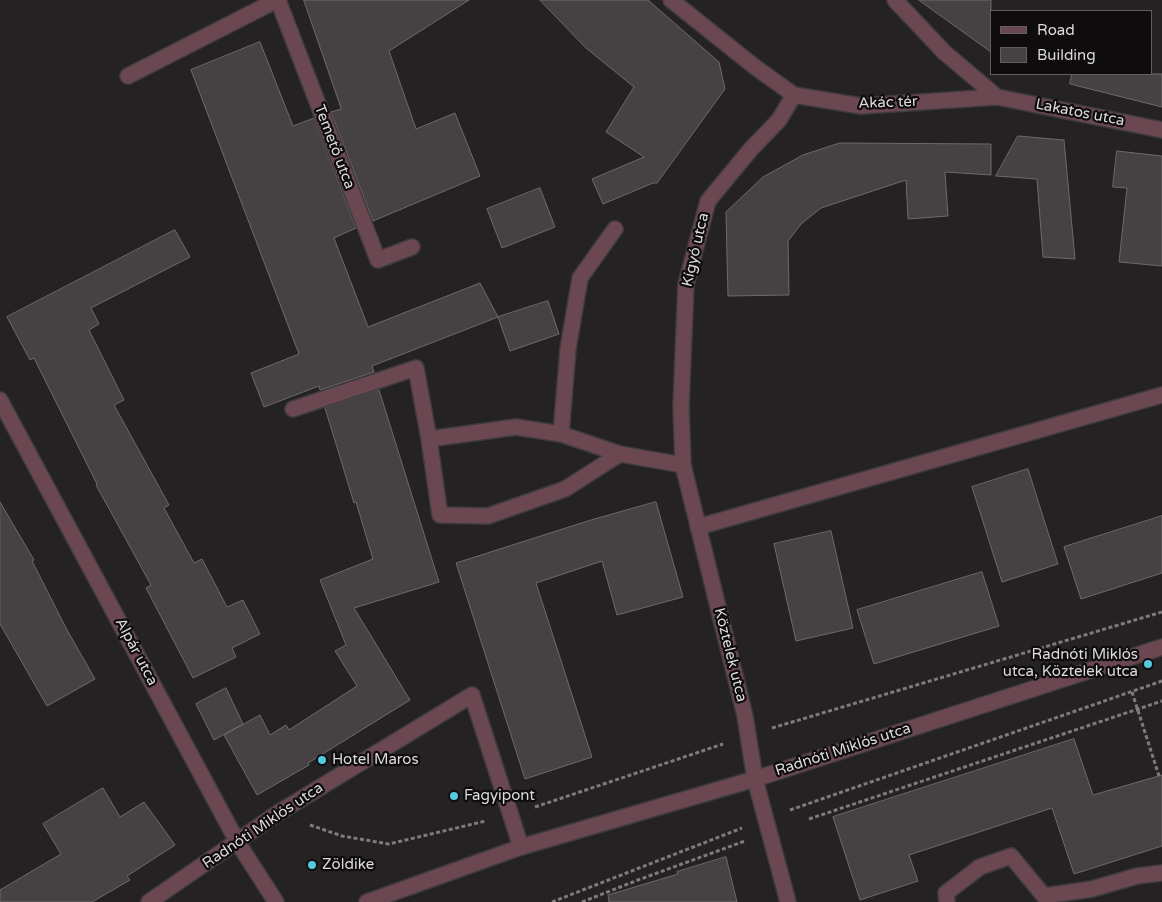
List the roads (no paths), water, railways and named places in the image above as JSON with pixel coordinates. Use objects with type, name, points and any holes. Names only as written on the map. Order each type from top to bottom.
[{"type":"street","name":"Temető utca","points":[[128,76],[277,0],[378,260],[412,246]]},
{"type":"street","name":"Akác tér","points":[[671,0],[755,67],[794,95],[861,106],[997,96]]},
{"type":"street","points":[[895,0],[944,52],[997,96]]},
{"type":"street","name":"Kígyó utca","points":[[681,406],[686,284],[708,201],[751,149],[779,120],[794,95]]},
{"type":"street","name":"Lakatos utca","points":[[997,96],[1162,130]]},
{"type":"street","points":[[561,434],[568,349],[580,278],[615,229]]},
{"type":"street","points":[[293,409],[416,368],[440,515],[488,516],[566,489],[620,454]]},
{"type":"street","points":[[698,527],[1162,395]]},
{"type":"street","name":"Alpár utca","points":[[0,400],[238,842],[276,902]]},
{"type":"street","name":"Köztelek utca","points":[[681,406],[683,465],[742,706],[764,819],[788,902]]},
{"type":"street","points":[[429,439],[516,427],[561,434],[620,454],[683,465]]},
{"type":"street","name":"Radnóti Miklós utca","points":[[367,902],[521,847],[755,779],[1162,647]]},
{"type":"street","name":"Radnóti Miklós utca","points":[[149,902],[278,813],[472,695],[521,847]]},
{"type":"street","points":[[947,902],[946,893],[980,867],[1011,856],[1044,896],[1092,889],[1137,876],[1162,873]]},
{"type":"place","name":"Radnóti Miklós utca, Köztelek utca","points":[[1148,664]]},
{"type":"place","name":"Hotel Maros","points":[[322,760]]},
{"type":"place","name":"Fagyipont","points":[[454,796]]},
{"type":"place","name":"Zöldike","points":[[312,865]]}]
